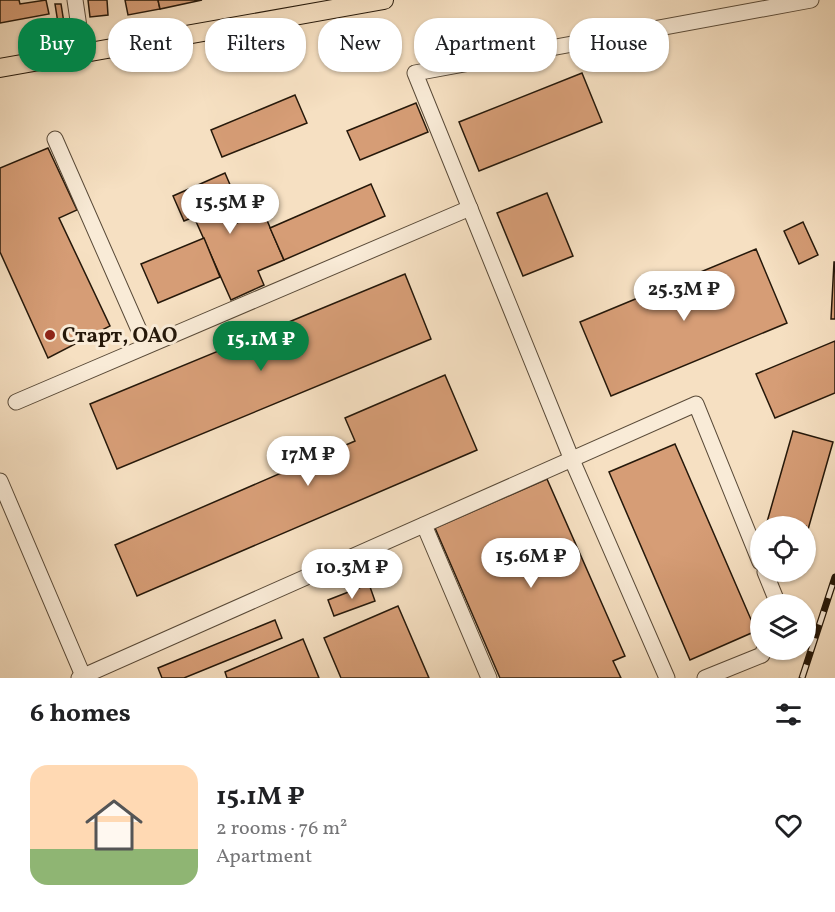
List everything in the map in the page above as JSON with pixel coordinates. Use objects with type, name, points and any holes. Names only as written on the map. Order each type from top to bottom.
[{"type":"main road","points":[[96,52],[384,0]]},
{"type":"main road","points":[[0,68],[18,65]]},
{"type":"lane","points":[[75,0],[78,18]]},
{"type":"lane","points":[[667,678],[572,460],[415,73],[811,0]]},
{"type":"lane","points":[[55,138],[146,346]]},
{"type":"lane","points":[[16,402],[470,208]]},
{"type":"lane","points":[[0,481],[82,677],[696,404],[750,537]]},
{"type":"lane","points":[[424,525],[489,678]]},
{"type":"lane","points":[[705,678],[750,660]]},
{"type":"building","points":[[0,0],[19,0],[20,4],[46,0],[49,14],[0,23]]},
{"type":"building","points":[[88,0],[107,0],[108,15],[90,17]]},
{"type":"building","points":[[125,0],[158,0],[160,9],[128,15]]},
{"type":"building","points":[[158,0],[202,0],[160,9]]},
{"type":"building","points":[[55,4],[61,4],[63,18],[57,18]]},
{"type":"building","points":[[582,73],[602,122],[479,171],[459,122]]},
{"type":"building","points":[[295,95],[307,123],[222,157],[211,130]]},
{"type":"building","points":[[416,103],[428,132],[360,160],[347,131]]},
{"type":"building","points":[[48,148],[77,210],[59,218],[110,326],[48,358],[0,252],[0,168]]},
{"type":"building","points":[[225,173],[237,201],[229,204],[237,223],[263,211],[284,260],[258,271],[264,285],[231,300],[194,217],[184,221],[173,196]]},
{"type":"building","points":[[371,184],[385,216],[284,260],[270,228]]},
{"type":"building","points":[[547,193],[573,256],[523,276],[497,213]]},
{"type":"building","points":[[803,222],[818,255],[799,264],[784,231]]},
{"type":"building","points":[[204,238],[220,277],[158,303],[141,264]]},
{"type":"building","points":[[756,249],[787,323],[611,396],[580,322]]},
{"type":"building","points":[[834,262],[835,319],[831,319]]},
{"type":"building","points":[[405,274],[431,339],[117,469],[90,404]]},
{"type":"building","points":[[835,341],[835,393],[775,418],[756,374]]},
{"type":"building","points":[[445,375],[477,450],[137,596],[115,545],[355,441],[345,418]]},
{"type":"building","points":[[793,431],[833,442],[812,516],[769,516]]},
{"type":"building","points":[[675,444],[750,617],[750,634],[690,660],[609,472]]},
{"type":"building","points":[[547,479],[625,656],[613,661],[621,678],[500,678],[435,528]]},
{"type":"building","points":[[369,584],[375,601],[334,616],[328,600]]},
{"type":"building","points":[[398,606],[429,678],[341,678],[324,638]]},
{"type":"building","points":[[275,620],[282,638],[184,678],[162,678],[158,668]]},
{"type":"building","points":[[303,639],[319,678],[227,678],[225,672]]},
{"type":"railway","points":[[802,678],[835,577]]},
{"type":"place","name":"Старт, ОАО","points":[[50,335]]}]
